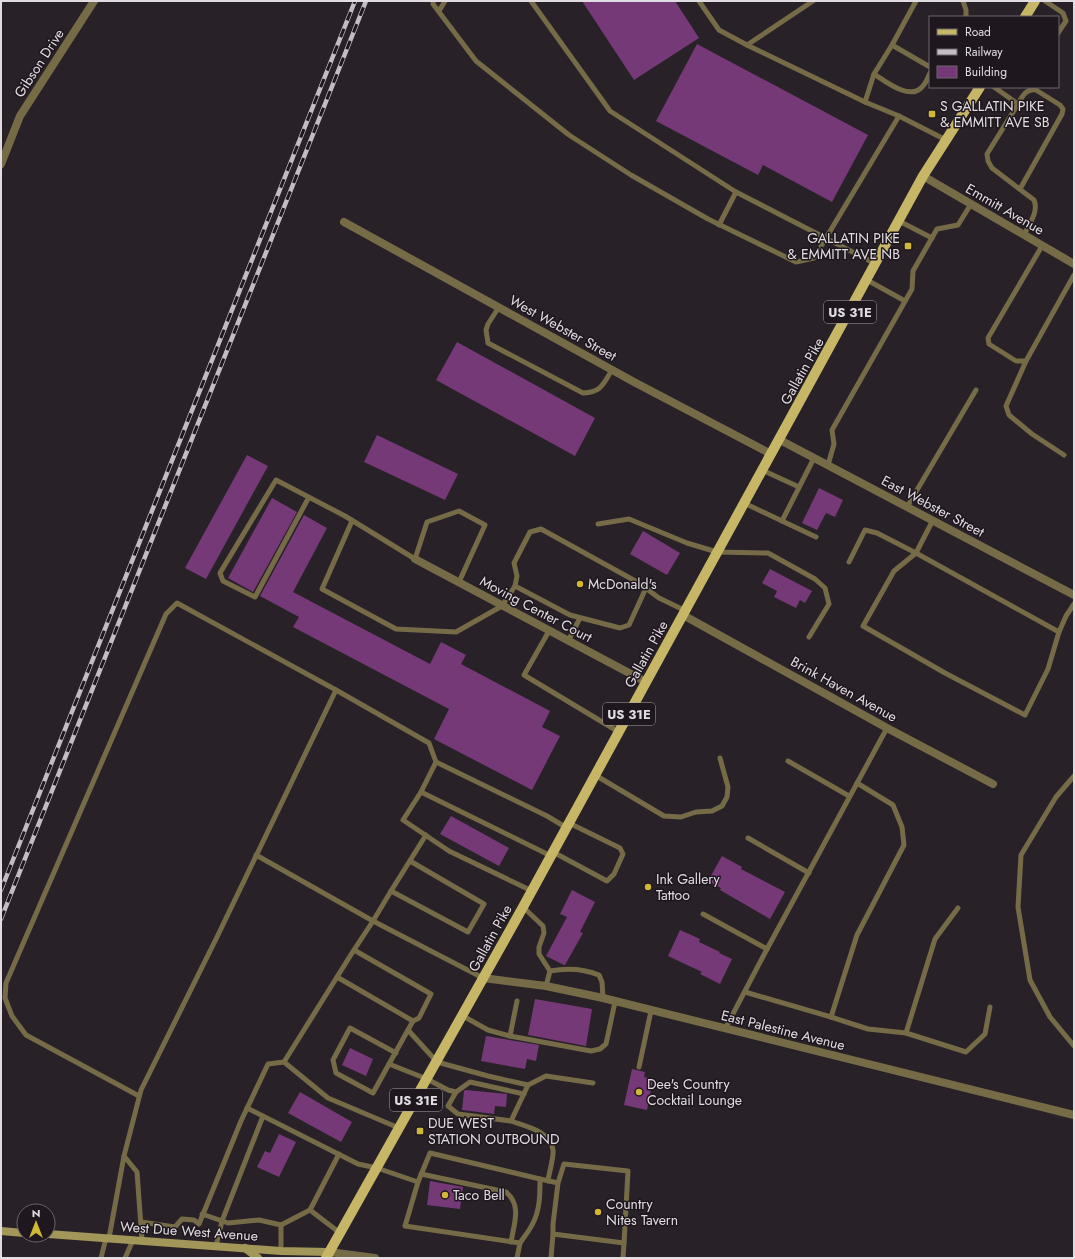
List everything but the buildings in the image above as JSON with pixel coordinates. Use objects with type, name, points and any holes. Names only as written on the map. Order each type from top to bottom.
[{"type":"main road","points":[[1026,16],[1035,1]]},
{"type":"main road","name":"Gallatin Pike","points":[[328,1255],[463,1016],[596,775],[923,176],[979,88]]},
{"type":"main road","points":[[1,1231],[16,1232]]},
{"type":"main road","name":"West Due West Avenue","points":[[56,1235],[328,1255]]},
{"type":"main road","points":[[245,1248],[258,1258]]},
{"type":"street","name":"Gibson Drive","points":[[1,164],[20,116],[94,1]]},
{"type":"street","name":"Emmitt Avenue","points":[[923,176],[1074,264]]},
{"type":"street","name":"West Webster Street","points":[[344,222],[612,370],[771,454]]},
{"type":"street","name":"East Webster Street","points":[[780,440],[1074,595]]},
{"type":"street","name":"Moving Center Court","points":[[415,559],[646,682]]},
{"type":"street","name":"Brink Haven Avenue","points":[[685,613],[887,728],[993,784]]},
{"type":"street","name":"East Palestine Avenue","points":[[483,978],[546,986],[603,998],[1074,1115]]},
{"type":"street","points":[[328,1255],[374,1258]]},
{"type":"lane","points":[[433,1],[433,4],[476,61],[570,135],[631,175],[719,225],[796,262],[814,258],[899,116]]},
{"type":"lane","points":[[439,11],[445,1]]},
{"type":"lane","points":[[531,1],[610,111],[736,192],[876,264]]},
{"type":"lane","points":[[699,1],[719,30],[747,45],[866,102],[899,116],[946,140]]},
{"type":"lane","points":[[747,45],[813,1]]},
{"type":"lane","points":[[866,102],[874,74],[916,1]]},
{"type":"lane","points":[[963,1],[966,16]]},
{"type":"lane","points":[[1045,1],[1063,13],[1066,21],[1059,32]]},
{"type":"lane","points":[[892,45],[929,65]]},
{"type":"lane","points":[[874,74],[906,92],[916,92],[922,88],[929,75]]},
{"type":"lane","points":[[995,88],[1018,104]]},
{"type":"lane","points":[[1020,189],[1062,114],[1063,109],[1060,105],[1036,90],[1031,89],[1026,92],[987,154],[988,161],[992,168],[1034,200],[1036,211],[1024,235]]},
{"type":"lane","points":[[719,225],[736,192]]},
{"type":"lane","points":[[828,465],[834,444],[832,430],[912,289],[913,271],[937,229],[958,225],[971,204]]},
{"type":"lane","points":[[899,221],[932,238]]},
{"type":"lane","points":[[1026,361],[1016,361],[989,344],[988,338],[1042,246]]},
{"type":"lane","points":[[1064,455],[1032,434],[1009,414],[1006,406],[1026,361],[1074,275]]},
{"type":"lane","points":[[867,280],[905,301]]},
{"type":"lane","points":[[499,307],[488,324],[486,330],[488,344],[583,393],[593,392],[602,386],[612,370]]},
{"type":"lane","points":[[907,507],[976,390]]},
{"type":"lane","points":[[782,521],[814,458]]},
{"type":"lane","points":[[762,470],[799,487]]},
{"type":"lane","points":[[309,497],[255,597],[223,581],[220,573],[276,480],[309,497],[352,521],[415,559],[428,522],[459,511],[485,525],[459,582]]},
{"type":"lane","points":[[744,503],[816,537]]},
{"type":"lane","points":[[598,524],[629,519],[687,543],[717,552],[768,553],[816,579],[825,588],[829,604],[809,637]]},
{"type":"lane","points":[[932,520],[916,552],[894,571],[863,626],[945,673],[1025,715],[1048,669],[1066,616],[1074,604]]},
{"type":"lane","points":[[352,521],[322,589],[396,629],[456,632],[502,606],[516,586],[518,576],[514,562],[530,532],[541,529],[639,583],[659,598],[685,613]]},
{"type":"lane","points":[[849,562],[866,530],[877,532],[1060,632]]},
{"type":"lane","points":[[516,586],[570,615],[620,628],[629,625],[646,588]]},
{"type":"lane","points":[[139,1096],[26,1035],[12,1016],[5,998],[6,983],[166,614],[177,603],[336,690],[429,744],[436,762],[547,816],[620,848],[623,854],[614,874],[608,882],[421,792]]},
{"type":"lane","points":[[568,641],[580,618]]},
{"type":"lane","points":[[549,630],[524,675],[619,732]]},
{"type":"lane","points":[[101,1258],[107,1238],[124,1156],[141,1090],[217,937],[336,690]]},
{"type":"lane","points":[[725,1029],[849,796],[887,728]]},
{"type":"lane","points":[[596,775],[664,816],[681,818],[696,812],[712,811],[722,806],[726,798],[728,787],[720,758]]},
{"type":"lane","points":[[788,761],[849,796]]},
{"type":"lane","points":[[436,762],[421,792],[403,820],[449,851],[532,891]]},
{"type":"lane","points":[[1074,776],[1056,797],[1021,855],[1018,907],[1030,980],[1050,1017],[1074,1046]]},
{"type":"lane","points":[[831,1017],[857,935],[904,845],[902,827],[893,805],[857,783]]},
{"type":"lane","points":[[284,1062],[354,950],[374,921],[426,835]]},
{"type":"lane","points":[[748,838],[809,873]]},
{"type":"lane","points":[[256,855],[374,921],[483,978]]},
{"type":"lane","points":[[391,891],[468,932],[484,904],[410,861]]},
{"type":"lane","points":[[523,907],[543,926],[544,933],[539,947],[539,954],[550,971],[546,986]]},
{"type":"lane","points":[[906,1033],[935,939],[958,908]]},
{"type":"lane","points":[[703,914],[767,949]]},
{"type":"lane","points":[[354,950],[431,994],[419,1018],[413,1020],[396,1053],[373,1093],[336,1073],[333,1060],[350,1028],[396,1053]]},
{"type":"lane","points":[[550,971],[565,969],[590,971],[598,975],[602,982],[603,998]]},
{"type":"lane","points":[[337,977],[413,1020]]},
{"type":"lane","points":[[745,992],[868,1029],[906,1033],[966,1052],[985,1034],[990,1007]]},
{"type":"lane","points":[[510,1036],[517,1000]]},
{"type":"lane","points":[[463,1016],[488,1030],[510,1036],[591,1051],[600,1049],[606,1044],[615,1002]]},
{"type":"lane","points":[[639,1067],[651,1010]]},
{"type":"lane","points":[[408,1030],[437,1062],[528,1085],[546,1076],[593,1083]]},
{"type":"lane","points":[[141,1222],[175,1227],[182,1219],[194,1220],[199,1224],[247,1108],[268,1064],[284,1062],[328,1098],[400,1128]]},
{"type":"lane","points":[[389,1064],[427,1079],[448,1090],[456,1092]]},
{"type":"lane","points":[[524,1094],[470,1082],[456,1092],[448,1106],[458,1114],[511,1121],[539,1131],[550,1142],[553,1150],[548,1181]]},
{"type":"lane","points":[[511,1121],[528,1085]]},
{"type":"lane","points":[[247,1108],[358,1164],[377,1168],[418,1182]]},
{"type":"lane","points":[[216,1246],[222,1221],[263,1116]]},
{"type":"lane","points":[[520,1243],[404,1226],[418,1182],[430,1153],[558,1183]]},
{"type":"lane","points":[[202,1214],[228,1223],[259,1220],[281,1225],[310,1210],[339,1154]]},
{"type":"lane","points":[[124,1156],[137,1172],[142,1240]]},
{"type":"lane","points":[[551,1258],[558,1183],[564,1164],[628,1171],[623,1258]]},
{"type":"lane","points":[[421,1174],[506,1192],[513,1197],[516,1204],[516,1212],[511,1242]]},
{"type":"lane","points":[[517,1258],[520,1243],[536,1216],[539,1205],[540,1179]]},
{"type":"lane","points":[[310,1210],[340,1233]]},
{"type":"lane","points":[[281,1225],[281,1251]]},
{"type":"lane","points":[[553,1234],[624,1243]]},
{"type":"lane","points":[[125,1258],[133,1240]]},
{"type":"railway","points":[[1,890],[355,1]]},
{"type":"railway","points":[[1,919],[366,1]]},
{"type":"place","name":"S GALLATIN PIKE & EMMITT AVE SB","points":[[932,114]]},
{"type":"place","name":"GALLATIN PIKE & EMMITT AVE NB","points":[[908,246]]},
{"type":"place","name":"McDonald's","points":[[580,584]]},
{"type":"place","name":"Ink Gallery Tattoo","points":[[648,887]]},
{"type":"place","name":"Dee's Country Cocktail Lounge","points":[[639,1092]]},
{"type":"place","name":"DUE WEST STATION OUTBOUND","points":[[420,1131]]},
{"type":"place","name":"Taco Bell","points":[[445,1195]]},
{"type":"place","name":"Country Nites Tavern","points":[[598,1212]]}]
